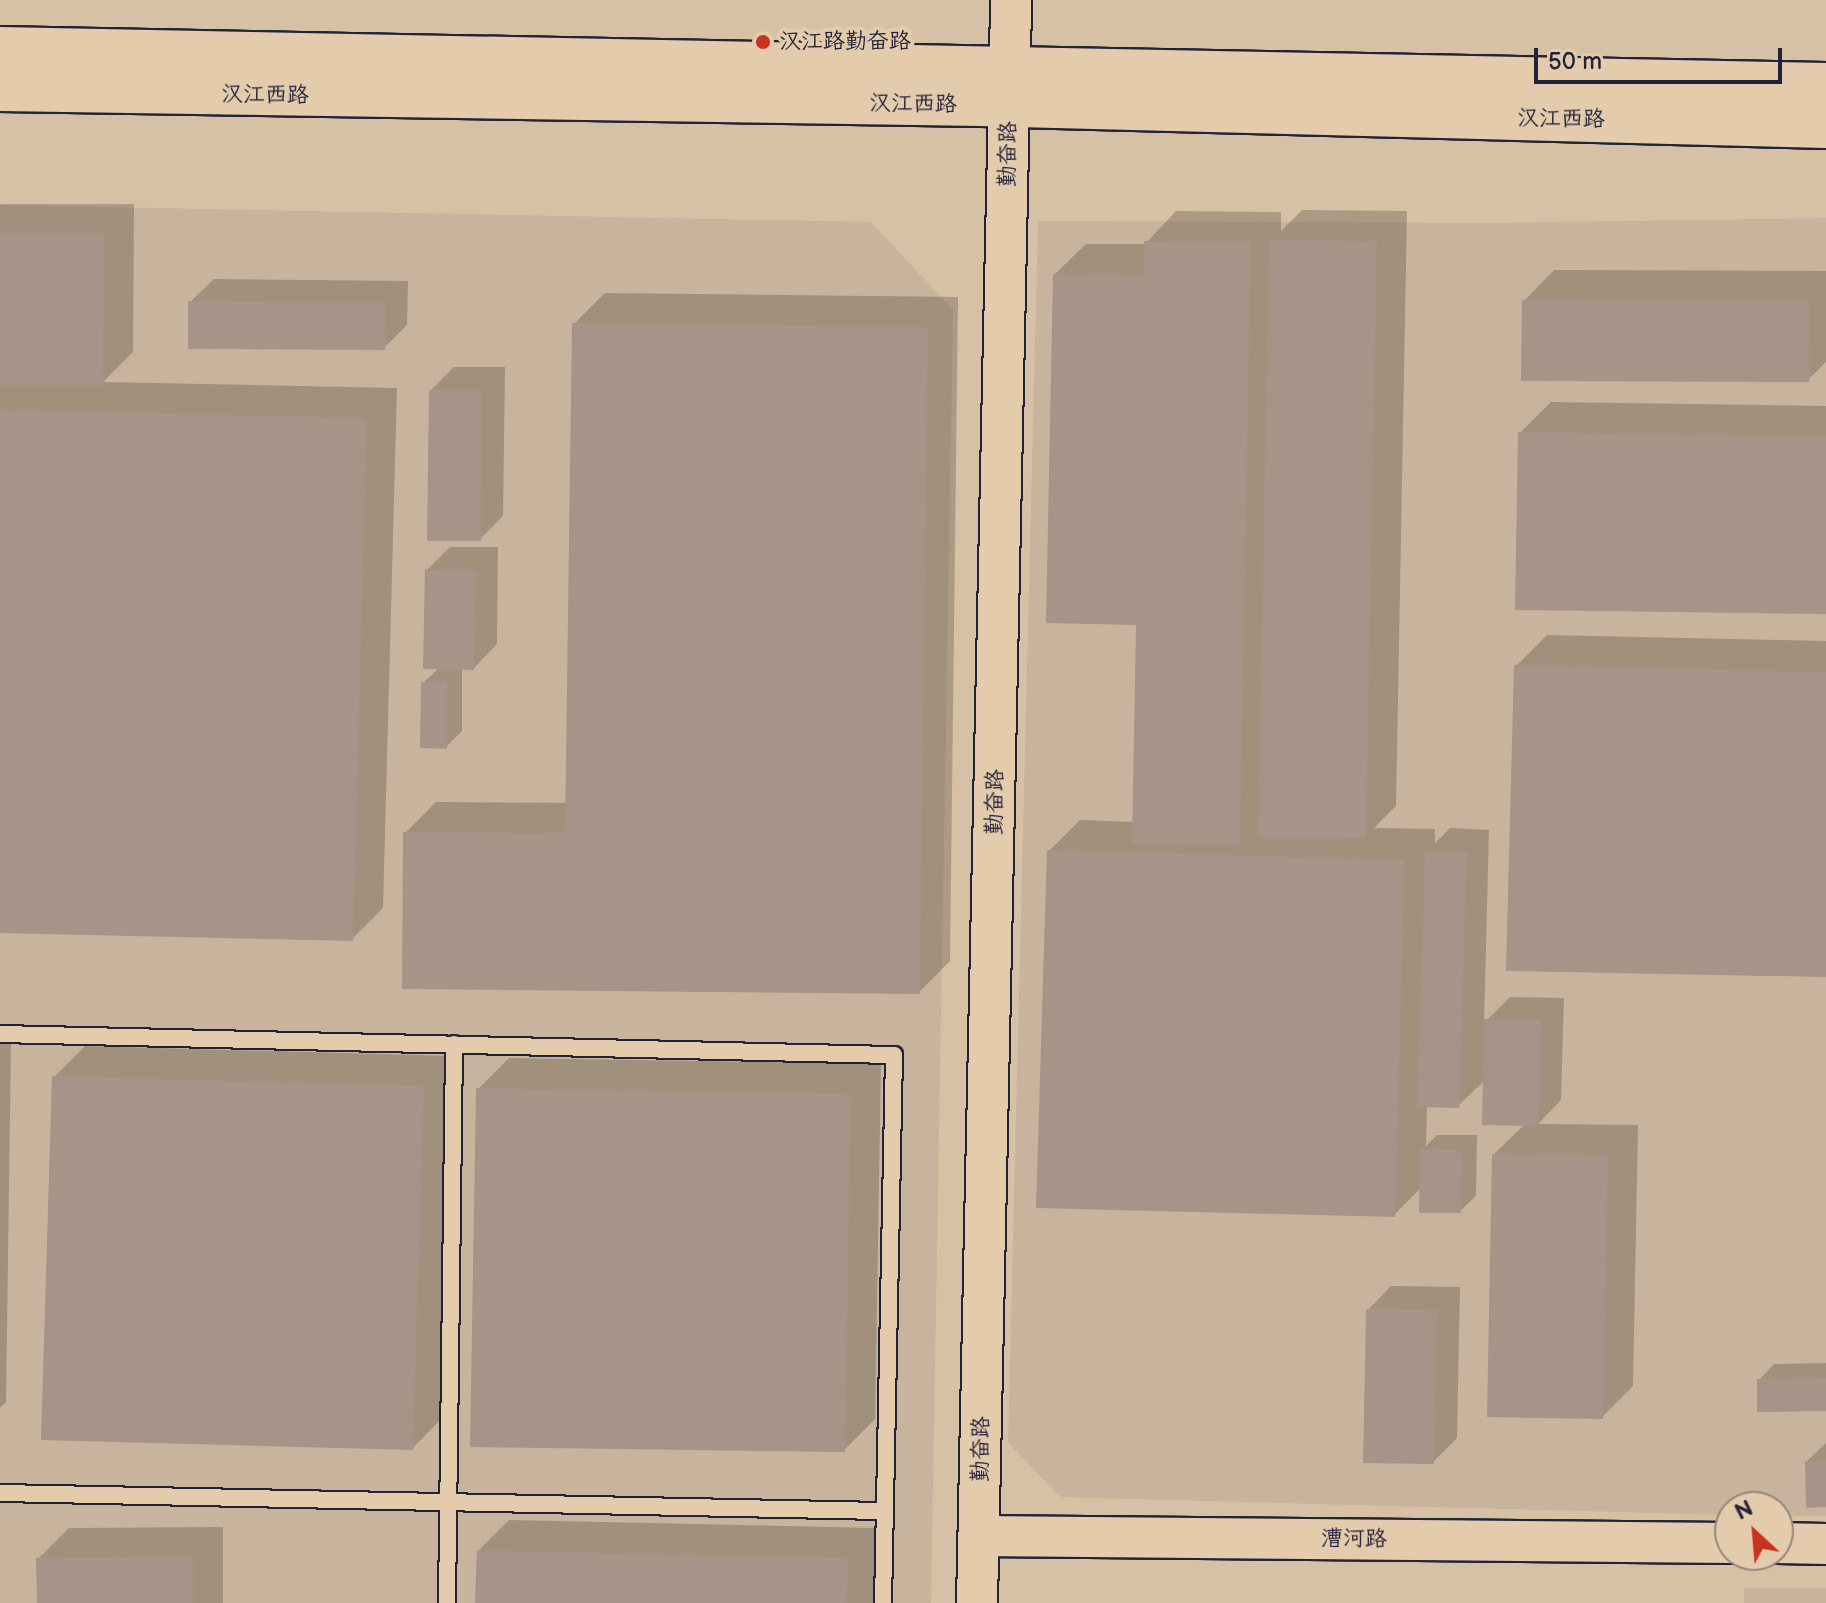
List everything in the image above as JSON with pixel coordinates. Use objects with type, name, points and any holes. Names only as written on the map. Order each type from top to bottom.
[{"type":"main road","name":"汉江西路","points":[[0,49],[1010,87],[1826,126]]},
{"type":"main road","name":"汉江西路","points":[[0,89],[1826,85]]},
{"type":"street","name":"勤奋路","points":[[977,1603],[1011,0]]},
{"type":"street","name":"漕河路","points":[[979,1536],[1714,1543]]},
{"type":"street","points":[[1794,1543],[1826,1544]]},
{"type":"lane","points":[[0,1034],[894,1055],[883,1603]]},
{"type":"lane","points":[[447,1603],[454,1044]]},
{"type":"lane","points":[[0,1493],[884,1511]]},
{"type":"shaded area","points":[[0,205],[871,222],[953,310],[931,1603],[0,1603]]},
{"type":"shaded area","points":[[1826,218],[1826,1516],[1794,1516],[1794,1491],[1714,1491],[1714,1515],[1060,1497],[1008,1442],[1038,221],[1485,223]]},
{"type":"shaded area","points":[[1744,1588],[1826,1588],[1826,1603],[1744,1603]]},
{"type":"building","points":[[0,234],[104,234],[103,385],[0,385]]},
{"type":"building","points":[[1269,240],[1377,241],[1366,839],[1258,838]]},
{"type":"building","points":[[1144,241],[1251,242],[1240,845],[1132,843],[1136,625],[1046,623],[1053,274],[1143,275]]},
{"type":"building","points":[[1522,300],[1810,301],[1809,382],[1521,381]]},
{"type":"building","points":[[188,301],[386,303],[385,350],[188,349]]},
{"type":"building","points":[[572,323],[928,327],[920,994],[402,989],[403,832],[565,833]]},
{"type":"building","points":[[429,390],[482,390],[481,541],[427,541]]},
{"type":"building","points":[[0,410],[367,418],[353,941],[0,933]]},
{"type":"building","points":[[1518,432],[1826,436],[1826,614],[1515,610]]},
{"type":"building","points":[[425,569],[476,570],[474,670],[423,669]]},
{"type":"building","points":[[1514,665],[1826,672],[1826,977],[1506,971]]},
{"type":"building","points":[[421,682],[447,682],[447,749],[420,748]]},
{"type":"building","points":[[1047,850],[1405,860],[1395,1217],[1036,1208]]},
{"type":"building","points":[[1425,851],[1467,852],[1459,1108],[1417,1107]]},
{"type":"building","points":[[1484,1019],[1541,1020],[1539,1126],[1482,1125]]},
{"type":"building","points":[[52,1076],[424,1086],[413,1450],[41,1440]]},
{"type":"building","points":[[476,1088],[851,1094],[845,1452],[470,1447]]},
{"type":"building","points":[[1420,1149],[1462,1150],[1461,1213],[1419,1213]]},
{"type":"building","points":[[1492,1154],[1608,1155],[1603,1419],[1487,1417]]},
{"type":"building","points":[[1366,1309],[1437,1310],[1434,1464],[1363,1463]]},
{"type":"building","points":[[1826,1377],[1826,1411],[1757,1412],[1757,1379]]},
{"type":"building","points":[[1826,1460],[1826,1507],[1806,1508],[1805,1461]]},
{"type":"building","points":[[477,1550],[848,1558],[847,1603],[475,1603]]},
{"type":"building","points":[[193,1557],[193,1603],[37,1603],[36,1558]]},
{"type":"place","name":"汉江路勤奋路","points":[[763,42]]}]
